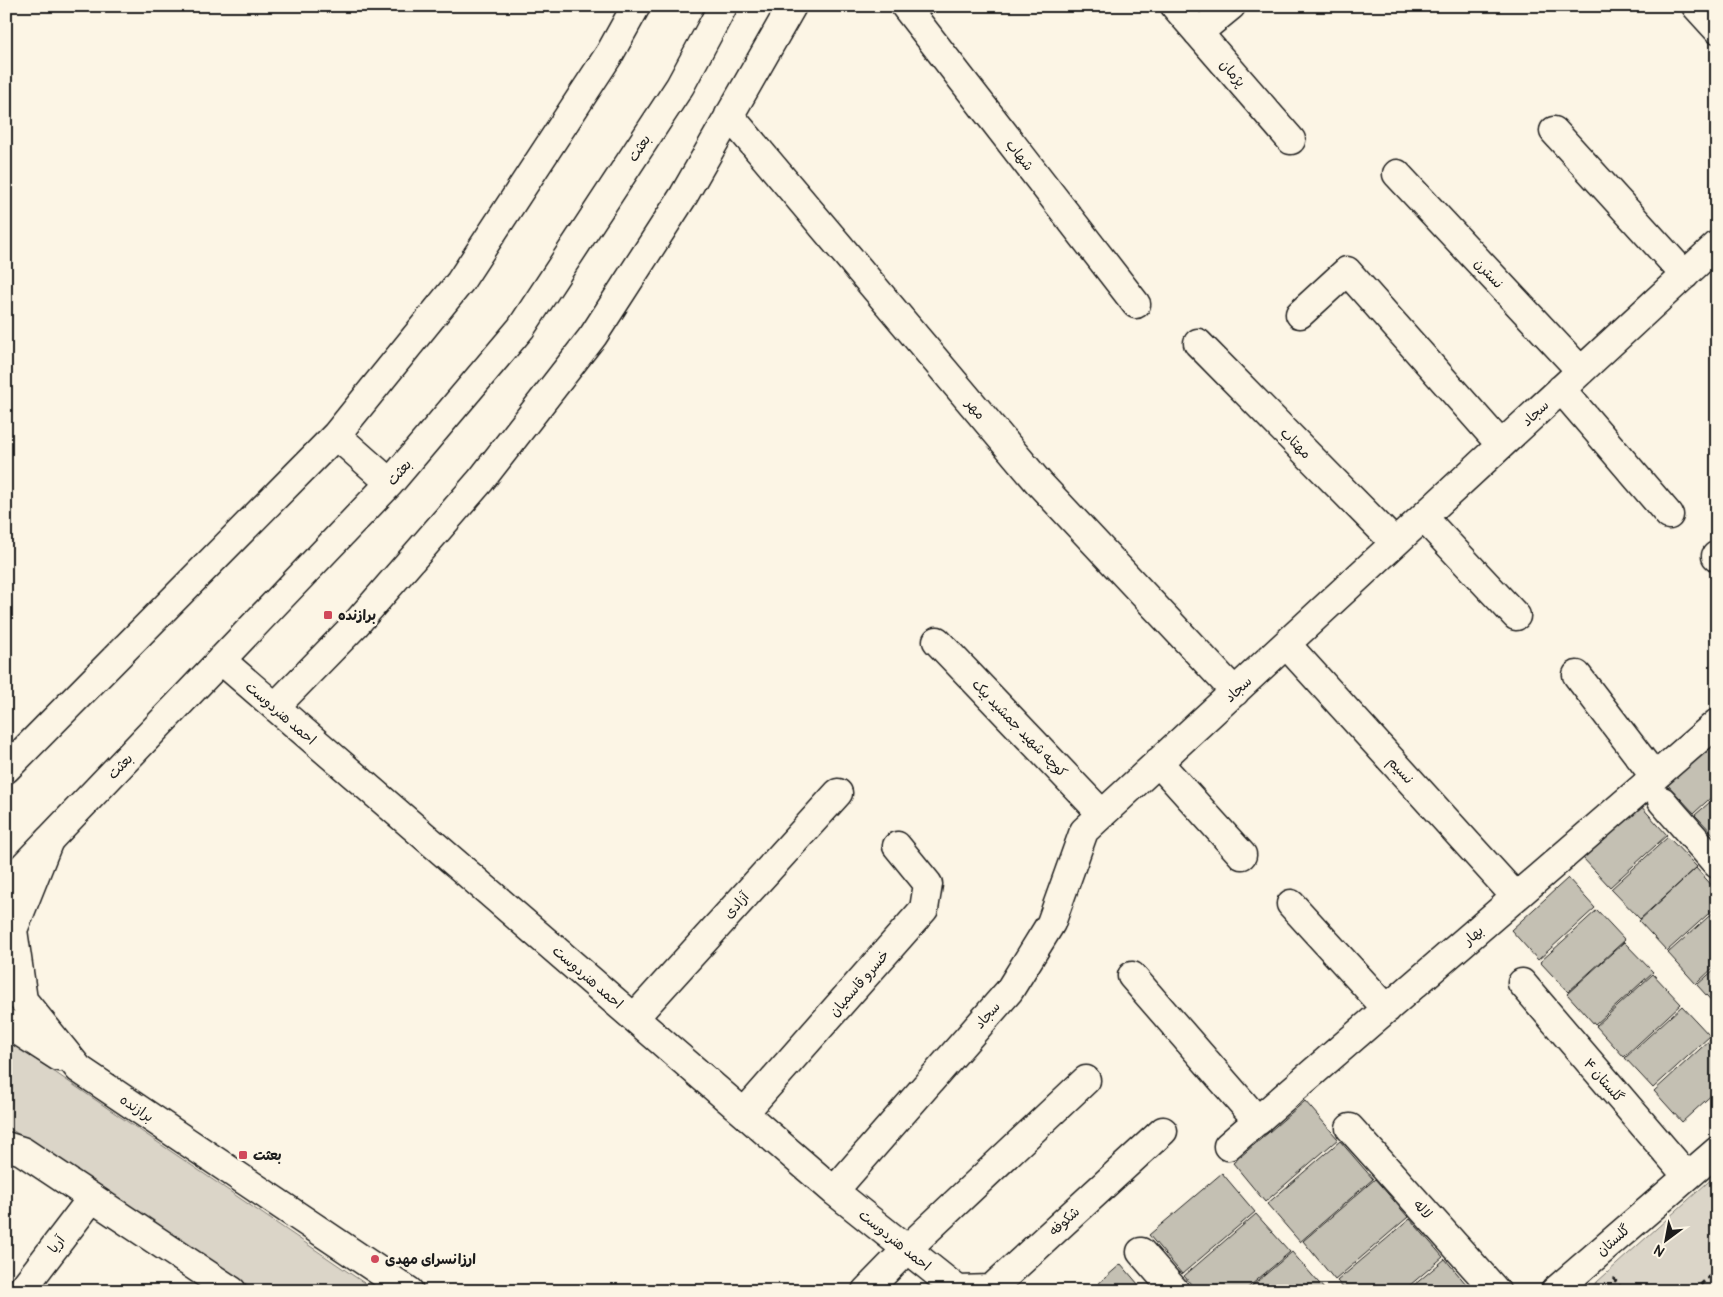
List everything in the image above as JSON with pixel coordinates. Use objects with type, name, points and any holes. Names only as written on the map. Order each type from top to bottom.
[{"type":"street","points":[[6,769],[336,435],[460,282],[610,54],[636,6]]},
{"type":"street","name":"بعثت","points":[[6,885],[390,483],[521,328],[680,86],[723,6]]},
{"type":"street","points":[[274,707],[356,625],[481,480],[593,336],[684,195],[792,6]]},
{"type":"street","name":"شهاب","points":[[905,6],[1136,304]]},
{"type":"street","name":"پژمان","points":[[1175,6],[1291,140]]},
{"type":"street","points":[[1198,33],[1231,6]]},
{"type":"street","points":[[1696,6],[1717,29]]},
{"type":"street","name":"مهر","points":[[730,115],[1039,484],[1235,692]]},
{"type":"street","points":[[1554,131],[1685,275]]},
{"type":"street","name":"نسترن","points":[[1397,174],[1571,380],[1669,515]]},
{"type":"street","name":"سجاد","points":[[834,1191],[1009,991],[1051,923],[1084,831],[1685,275],[1713,257]]},
{"type":"street","points":[[1300,314],[1347,271],[1501,444]]},
{"type":"street","name":"مهتاب","points":[[1198,343],[1395,543]]},
{"type":"street","points":[[336,435],[390,483]]},
{"type":"street","points":[[1423,517],[1516,616]]},
{"type":"street","name":"کوچه شهید جمشید بیک","points":[[937,641],[1102,814]]},
{"type":"street","name":"نسیم","points":[[1286,644],[1516,897]]},
{"type":"street","name":"احمد هنردوست","points":[[221,660],[834,1191],[958,1290]]},
{"type":"street","points":[[1576,675],[1659,789],[1717,864]]},
{"type":"street","name":"بهار","points":[[1228,1146],[1516,897],[1659,789],[1717,723]]},
{"type":"street","points":[[1158,762],[1242,855]]},
{"type":"street","name":"آزادی","points":[[634,1018],[838,793]]},
{"type":"street","name":"برازنده","points":[[49,840],[13,930],[23,1000],[79,1070],[409,1291]]},
{"type":"street","name":"خسرو قاسمیان","points":[[744,1113],[924,908],[928,884],[897,846]]},
{"type":"street","points":[[1291,904],[1387,1009]]},
{"type":"street","points":[[1132,976],[1258,1121]]},
{"type":"street","name":"گلستان ۴","points":[[1522,983],[1687,1176]]},
{"type":"street","points":[[6,1023],[79,1070]]},
{"type":"street","points":[[866,1291],[906,1250],[1086,1080]]},
{"type":"street","name":"لاله","points":[[1350,1128],[1496,1291]]},
{"type":"street","name":"شکوفه","points":[[958,1290],[990,1289],[1163,1131]]},
{"type":"street","points":[[11,1146],[232,1291]]},
{"type":"street","name":"گلستان","points":[[1555,1291],[1717,1151]]},
{"type":"street","name":"آریا","points":[[21,1291],[92,1198]]},
{"type":"street","points":[[1141,1252],[1175,1291]]},
{"type":"path","points":[[1694,1291],[1717,1269]]},
{"type":"path","points":[[1608,1272],[1624,1291]]},
{"type":"shaded area","points":[[6,1040],[376,1291],[257,1291],[6,1126]]},
{"type":"shaded area","points":[[1717,1174],[1717,1291],[1587,1291]]},
{"type":"building","points":[[1717,737],[1717,792],[1694,813],[1666,783]]},
{"type":"building","points":[[1717,796],[1717,838],[1695,815]]},
{"type":"building","points":[[1639,804],[1667,835],[1610,887],[1582,857]]},
{"type":"building","points":[[1668,837],[1697,867],[1640,919],[1611,889]]},
{"type":"building","points":[[1696,868],[1717,891],[1717,906],[1667,951],[1639,921]]},
{"type":"building","points":[[1568,878],[1595,908],[1538,960],[1511,930]]},
{"type":"building","points":[[1717,909],[1717,964],[1696,984],[1668,953]]},
{"type":"building","points":[[1597,910],[1625,940],[1568,992],[1540,962]]},
{"type":"building","points":[[1624,942],[1653,972],[1595,1025],[1567,994]]},
{"type":"building","points":[[1717,967],[1717,1007],[1697,985]]},
{"type":"building","points":[[1653,974],[1681,1004],[1624,1057],[1596,1026]]},
{"type":"building","points":[[1682,1006],[1710,1036],[1653,1088],[1625,1058]]},
{"type":"building","points":[[1711,1039],[1717,1045],[1717,1090],[1682,1122],[1654,1091]]},
{"type":"building","points":[[1305,1101],[1338,1139],[1265,1202],[1233,1163]]},
{"type":"building","points":[[1340,1141],[1373,1179],[1300,1242],[1267,1204]]},
{"type":"building","points":[[1222,1173],[1255,1212],[1182,1274],[1149,1235]]},
{"type":"building","points":[[1375,1179],[1408,1217],[1335,1280],[1303,1241]]},
{"type":"building","points":[[1256,1214],[1290,1252],[1244,1291],[1197,1291],[1184,1276]]},
{"type":"building","points":[[1410,1219],[1443,1257],[1403,1291],[1346,1291],[1337,1281]]},
{"type":"building","points":[[1292,1252],[1324,1291],[1246,1291]]},
{"type":"building","points":[[1445,1259],[1472,1291],[1407,1291]]},
{"type":"building","points":[[1121,1264],[1144,1291],[1090,1291]]},
{"type":"place","name":"برازنده","points":[[328,615]]},
{"type":"place","name":"بعثت","points":[[243,1155]]},
{"type":"place","name":"ارزانسرای مهدی","points":[[375,1259]]}]
